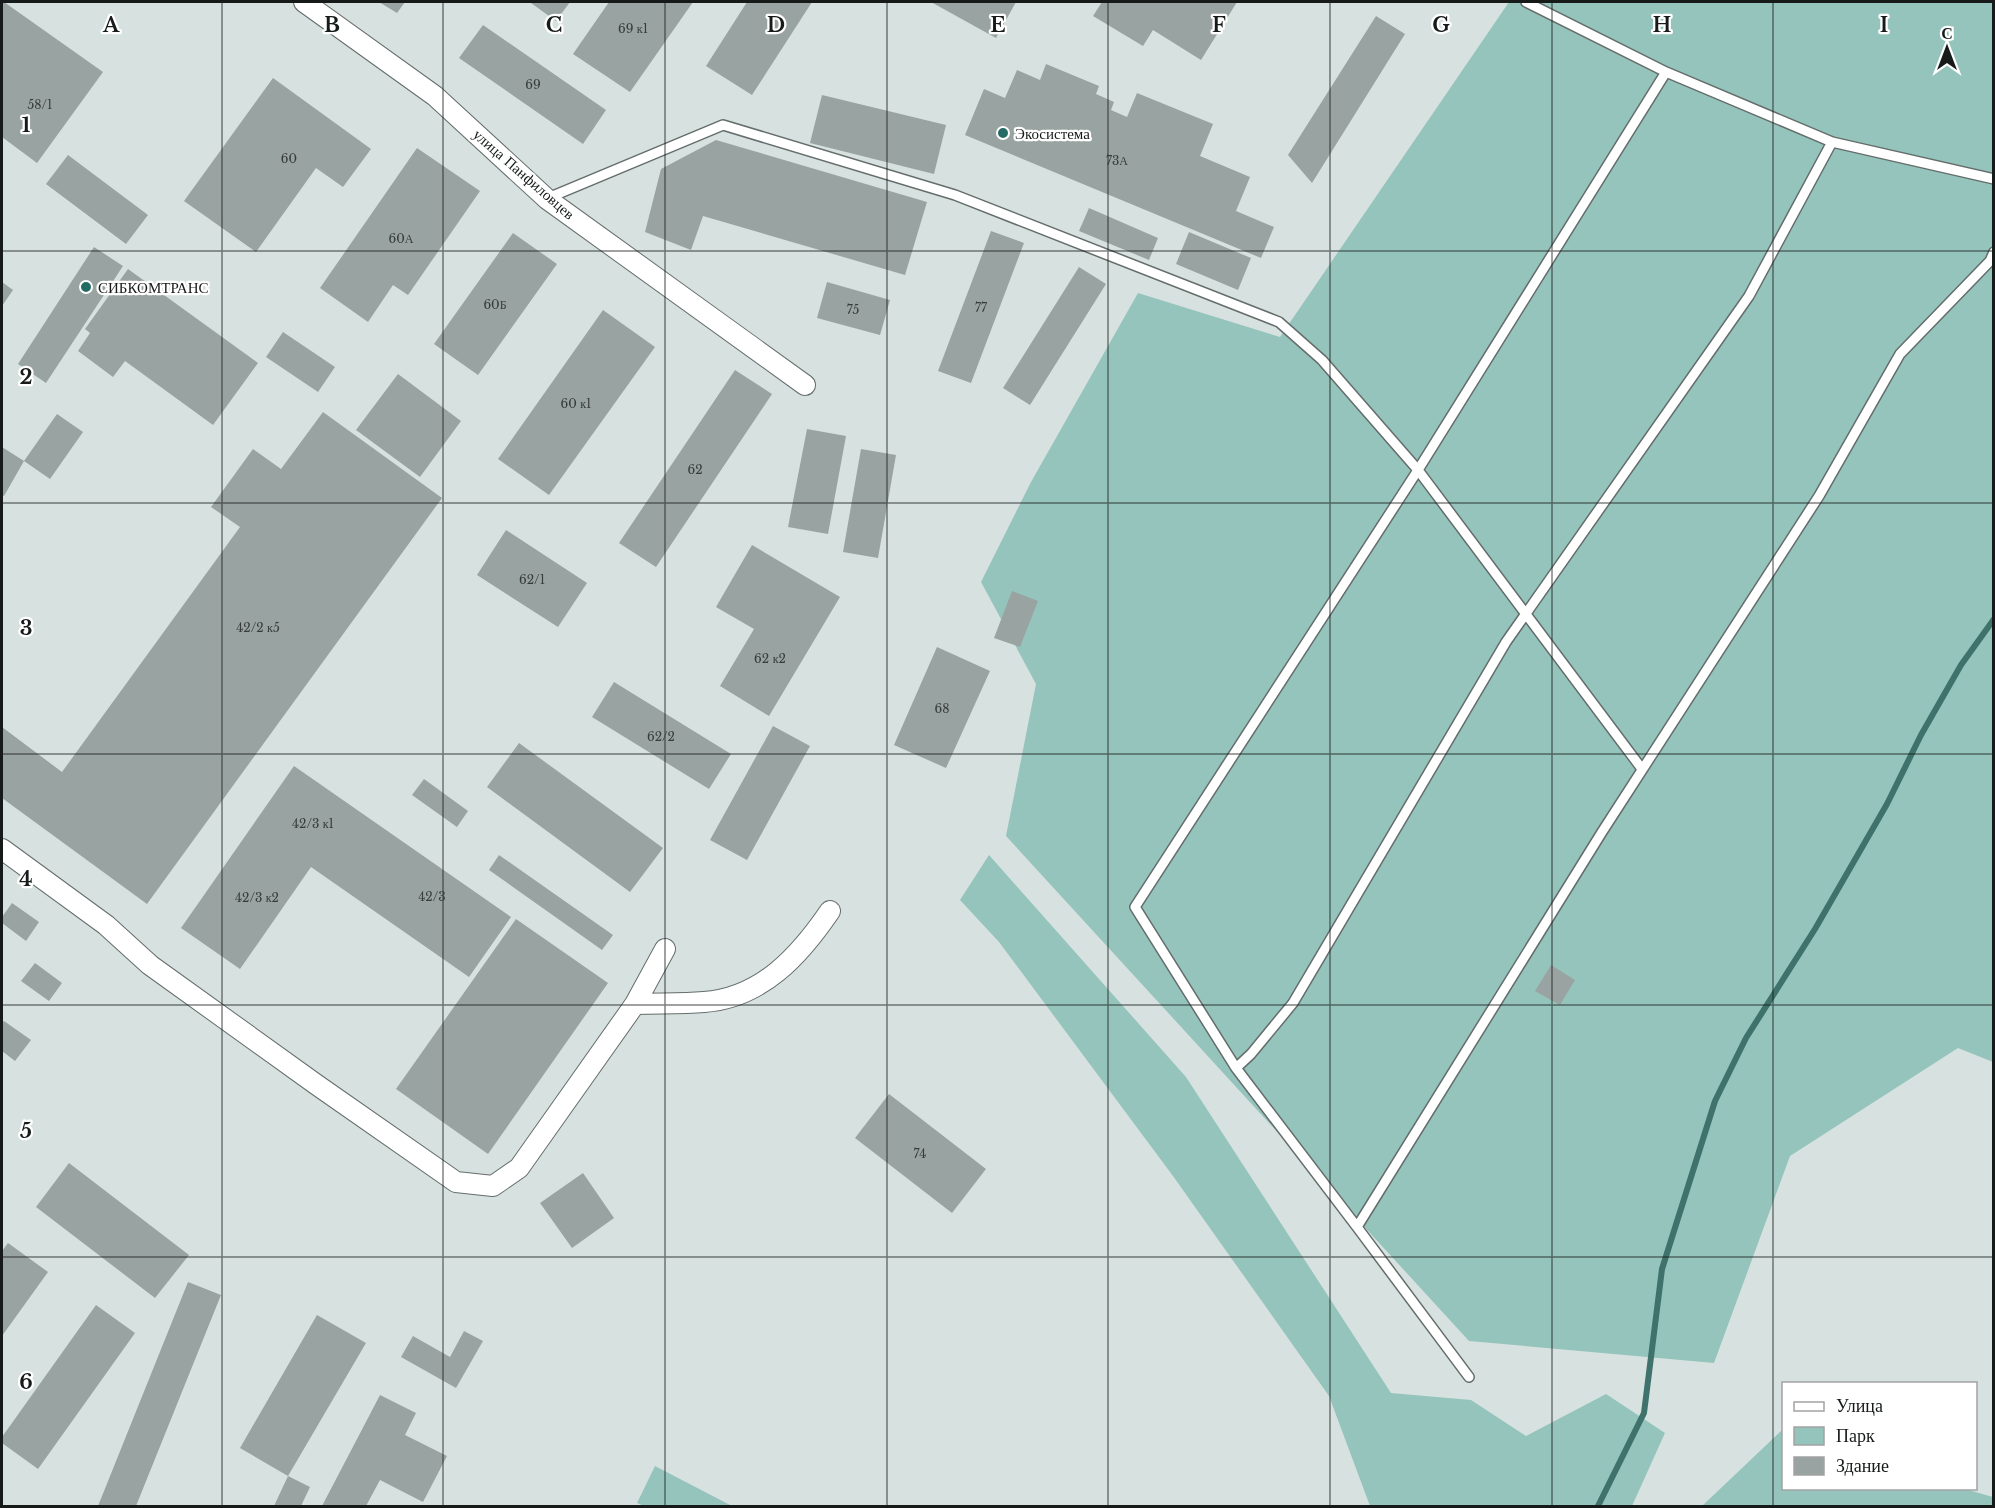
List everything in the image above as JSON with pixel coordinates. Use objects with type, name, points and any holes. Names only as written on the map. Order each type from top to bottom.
[{"type":"street","name":"улица Панфиловцев","points":[[304,2],[435,96],[547,199],[805,385]]},
{"type":"street","points":[[2,849],[106,925],[150,965],[456,1182],[493,1186],[519,1168],[635,1004],[664,949]]},
{"type":"street","points":[[635,1004],[706,1002],[753,989],[773,977],[810,941],[830,911]]},
{"type":"lane","points":[[1526,2],[1666,72],[1832,142],[1994,179]]},
{"type":"lane","points":[[1469,1377],[1236,1068],[1135,907],[1418,470],[1666,72]]},
{"type":"lane","points":[[547,199],[723,125],[955,195],[1279,322],[1323,360],[1418,470],[1642,769]]},
{"type":"lane","points":[[1236,1068],[1251,1054],[1293,1003],[1506,642],[1749,296],[1832,142]]},
{"type":"lane","points":[[1357,1227],[1642,769],[1819,496],[1900,354],[1990,261],[1994,252]]},
{"type":"green space","points":[[1509,2],[1993,2],[1993,1062],[1958,1048],[1790,1156],[1714,1363],[1469,1341],[1006,836],[1036,684],[981,582],[1031,482],[1138,293],[1280,337]]},
{"type":"green space","points":[[989,855],[1186,1077],[1391,1393],[1471,1400],[1526,1436],[1606,1394],[1665,1433],[1632,1506],[1370,1506],[1329,1396],[1173,1176],[999,942],[960,900]]},
{"type":"green space","points":[[1781,1431],[1782,1490],[1968,1490],[1993,1497],[1993,1506],[1702,1506]]},
{"type":"green space","points":[[655,1466],[732,1506],[644,1506],[637,1503]]},
{"type":"building","points":[[2,2],[103,72],[37,163],[2,137]]},
{"type":"building","points":[[379,2],[405,2],[397,13]]},
{"type":"building","points":[[570,2],[556,21],[531,3]]},
{"type":"building","points":[[609,2],[693,2],[630,92],[573,54]]},
{"type":"building","points":[[747,2],[812,2],[752,95],[706,66]]},
{"type":"building","points":[[931,2],[1016,2],[996,38]]},
{"type":"building","points":[[1102,2],[1237,2],[1201,60],[1153,30],[1143,46],[1093,16]]},
{"type":"building","points":[[1376,16],[1405,34],[1312,183],[1288,155]]},
{"type":"building","points":[[483,25],[606,110],[583,144],[459,58]]},
{"type":"building","points":[[1046,64],[1099,86],[1096,94],[1114,102],[1111,110],[1127,117],[1137,93],[1213,124],[1200,156],[1250,177],[1236,211],[1274,227],[1261,258],[965,135],[984,89],[1005,98],[1017,70],[1040,80]]},
{"type":"building","points":[[273,78],[371,149],[343,187],[316,168],[256,252],[184,201]]},
{"type":"building","points":[[822,95],[946,125],[934,174],[810,143]]},
{"type":"building","points":[[716,140],[927,202],[905,275],[703,216],[691,250],[645,232],[661,169]]},
{"type":"building","points":[[417,148],[480,191],[408,295],[393,285],[368,322],[320,288]]},
{"type":"building","points":[[68,155],[148,215],[126,244],[46,184]]},
{"type":"building","points":[[1089,208],[1158,238],[1149,260],[1079,231]]},
{"type":"building","points":[[991,231],[1024,243],[971,383],[938,371]]},
{"type":"building","points":[[1189,232],[1251,258],[1238,290],[1176,264]]},
{"type":"building","points":[[513,233],[557,264],[478,375],[434,344]]},
{"type":"building","points":[[94,247],[123,266],[46,383],[18,364]]},
{"type":"building","points":[[1079,267],[1106,284],[1030,405],[1003,388]]},
{"type":"building","points":[[128,269],[258,363],[213,425],[125,361],[113,377],[78,351],[90,333],[85,329]]},
{"type":"building","points":[[2,282],[13,290],[2,306]]},
{"type":"building","points":[[827,282],[890,300],[880,335],[817,318]]},
{"type":"building","points":[[603,310],[655,347],[549,495],[498,459]]},
{"type":"building","points":[[283,332],[335,367],[318,392],[266,357]]},
{"type":"building","points":[[735,370],[772,394],[656,567],[619,543]]},
{"type":"building","points":[[398,374],[461,421],[420,477],[356,430]]},
{"type":"building","points":[[323,412],[442,498],[147,904],[2,798],[2,727],[62,772],[240,527],[211,507],[253,449],[281,469]]},
{"type":"building","points":[[57,414],[83,432],[50,479],[24,461]]},
{"type":"building","points":[[807,429],[846,436],[828,534],[788,527]]},
{"type":"building","points":[[2,447],[24,461],[4,496],[2,495]]},
{"type":"building","points":[[861,449],[896,455],[878,558],[843,552]]},
{"type":"building","points":[[506,530],[587,583],[558,627],[477,575]]},
{"type":"building","points":[[752,545],[840,597],[769,716],[720,686],[754,629],[716,607]]},
{"type":"building","points":[[1012,591],[1038,601],[1020,647],[994,638]]},
{"type":"building","points":[[937,647],[990,671],[946,768],[894,745]]},
{"type":"building","points":[[614,682],[731,754],[709,789],[592,717]]},
{"type":"building","points":[[773,726],[810,746],[747,860],[710,840]]},
{"type":"building","points":[[519,743],[663,848],[630,892],[487,787]]},
{"type":"building","points":[[294,766],[511,917],[469,977],[311,867],[240,969],[181,928]]},
{"type":"building","points":[[424,779],[468,811],[457,827],[412,795]]},
{"type":"building","points":[[499,855],[613,935],[602,950],[489,870]]},
{"type":"building","points":[[12,903],[39,922],[26,941],[2,923],[2,917]]},
{"type":"building","points":[[516,919],[608,983],[488,1154],[396,1089]]},
{"type":"building","points":[[35,963],[62,983],[49,1001],[21,981]]},
{"type":"building","points":[[1551,965],[1575,980],[1560,1005],[1535,991]]},
{"type":"building","points":[[4,1021],[31,1040],[15,1061],[2,1051],[2,1023]]},
{"type":"building","points":[[889,1094],[986,1169],[952,1213],[855,1138]]},
{"type":"building","points":[[69,1163],[189,1255],[155,1298],[36,1207]]},
{"type":"building","points":[[583,1173],[614,1218],[572,1248],[540,1203]]},
{"type":"building","points":[[8,1243],[48,1272],[2,1336],[2,1251]]},
{"type":"building","points":[[188,1282],[221,1295],[136,1506],[98,1506]]},
{"type":"building","points":[[96,1305],[135,1333],[38,1469],[2,1443],[2,1437]]},
{"type":"building","points":[[317,1315],[366,1343],[288,1476],[240,1448]]},
{"type":"building","points":[[464,1331],[483,1341],[456,1388],[401,1357],[413,1336],[450,1357]]},
{"type":"building","points":[[380,1395],[416,1413],[405,1435],[447,1456],[423,1502],[380,1480],[366,1506],[322,1506]]},
{"type":"building","points":[[288,1476],[310,1487],[301,1506],[274,1506]]},
{"type":"waterway","points":[[1598,1506],[1644,1413],[1662,1269],[1715,1101],[1746,1038],[1815,929],[1887,804],[1921,735],[1961,665],[1994,619]]},
{"type":"place","name":"Экосистема","points":[[1003,133]]},
{"type":"place","name":"СИБКОМТРАНС","points":[[86,287]]}]
